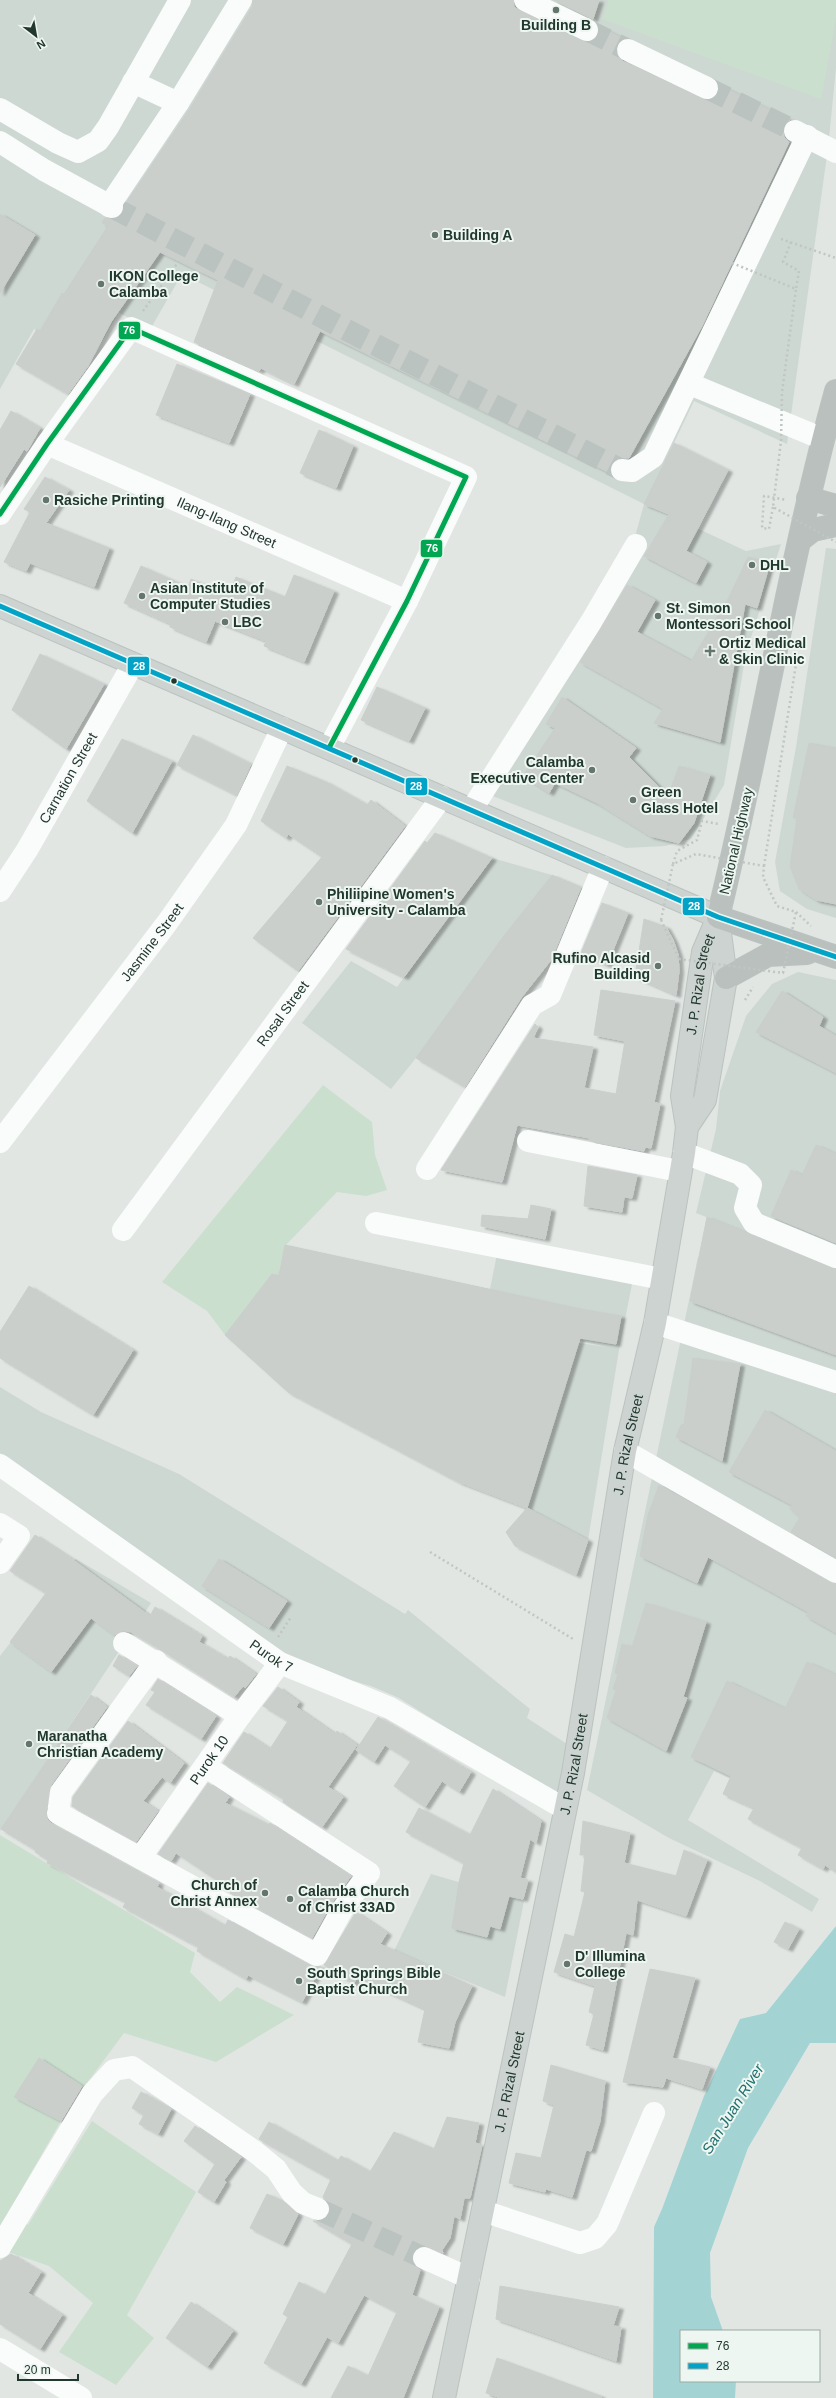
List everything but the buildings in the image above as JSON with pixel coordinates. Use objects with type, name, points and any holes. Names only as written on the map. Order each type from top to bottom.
[{"type":"highway","name":"National Highway","points":[[718,917],[817,534],[808,498],[836,391]]},
{"type":"highway","points":[[808,498],[836,506]]},
{"type":"highway","points":[[718,917],[827,955]]},
{"type":"highway","points":[[726,978],[768,955],[827,955]]},
{"type":"main road","points":[[0,606],[472,809],[718,917]]},
{"type":"main road","name":"J. P. Rizal Street","points":[[687,1127],[705,1100],[726,978],[718,917]]},
{"type":"main road","name":"J. P. Rizal Street","points":[[444,2398],[565,1809],[593,1652],[625,1451],[655,1323],[687,1127],[682,1096],[703,952],[718,917]]},
{"type":"street","points":[[0,109],[58,143],[78,152],[98,141],[108,127],[180,0]]},
{"type":"street","points":[[0,142],[44,170],[111,206],[178,103],[241,0]]},
{"type":"street","points":[[525,0],[587,30]]},
{"type":"street","points":[[628,50],[707,88]]},
{"type":"street","points":[[133,82],[178,103]]},
{"type":"street","points":[[622,470],[632,471],[653,457],[690,384],[760,232],[801,134],[836,152]]},
{"type":"street","points":[[44,170],[58,143]]},
{"type":"street","points":[[0,514],[47,444],[131,328],[466,477],[407,601],[329,748]]},
{"type":"street","points":[[690,384],[823,439]]},
{"type":"street","name":"Ilang-Ilang Street","points":[[47,444],[407,601]]},
{"type":"street","points":[[472,809],[591,622],[636,545]]},
{"type":"street","name":"Carnation Street","points":[[0,892],[27,850],[133,664]]},
{"type":"street","name":"Jasmine Street","points":[[0,1142],[167,923],[236,825],[282,728]]},
{"type":"street","name":"Rosal Street","points":[[123,1230],[442,797]]},
{"type":"street","points":[[427,1169],[532,1006],[550,995],[603,867]]},
{"type":"street","points":[[528,1141],[682,1162],[740,1174],[751,1185],[745,1208],[754,1223],[836,1256]]},
{"type":"street","points":[[376,1223],[662,1279]]},
{"type":"street","points":[[655,1323],[836,1382]]},
{"type":"street","points":[[625,1451],[836,1572]]},
{"type":"street","name":"Purok 7","points":[[0,1465],[280,1663],[390,1708],[565,1809]]},
{"type":"street","points":[[0,1524],[19,1536],[0,1563]]},
{"type":"street","points":[[124,1643],[156,1661],[240,1716]]},
{"type":"street","points":[[156,1661],[61,1792],[58,1813],[317,1955],[342,1910],[369,1873],[205,1766]]},
{"type":"street","name":"Purok 10","points":[[140,1858],[240,1716],[280,1663]]},
{"type":"street","points":[[0,2247],[92,2094],[114,2070],[132,2067],[254,2151],[276,2169],[292,2193],[303,2203],[318,2209]]},
{"type":"street","points":[[483,2211],[580,2243],[595,2238],[607,2224],[654,2113]]},
{"type":"street","points":[[424,2258],[469,2278]]},
{"type":"street","points":[[0,2350],[81,2398]]},
{"type":"path","points":[[760,232],[836,258]]},
{"type":"path","points":[[764,496],[762,528],[769,529],[781,442],[782,392],[799,271],[783,262],[791,242]]},
{"type":"path","points":[[131,328],[179,261]]},
{"type":"path","points":[[732,263],[796,289]]},
{"type":"path","points":[[773,507],[817,534],[836,542]]},
{"type":"path","points":[[798,656],[763,877],[778,906],[796,912],[812,926]]},
{"type":"path","points":[[702,821],[697,840],[677,851],[661,920],[679,959],[783,973],[796,912]]},
{"type":"path","points":[[673,864],[696,854],[764,866]]},
{"type":"path","points":[[430,1552],[593,1652]]},
{"type":"path","points":[[277,1638],[291,1617]]},
{"type":"shaded area","points":[[0,0],[836,0],[836,68],[828,148],[787,444],[694,401],[645,504],[746,551],[781,544],[746,653],[724,785],[691,839],[665,846],[626,848],[480,791],[633,544],[644,504],[182,274],[151,328],[119,313],[91,360],[34,329],[0,389]]},
{"type":"shaded area","points":[[826,548],[836,549],[836,918],[807,909],[780,891],[775,862],[796,747]]},
{"type":"shaded area","points":[[492,858],[552,875],[416,1058],[391,1089],[302,1023],[351,961],[397,987]]},
{"type":"shaded area","points":[[798,972],[836,980],[836,1268],[696,1213],[716,1129],[720,1091],[746,1016],[772,984]]},
{"type":"shaded area","points":[[285,1245],[490,1289],[497,1254],[546,1263],[632,1284],[619,1350],[588,1540],[527,1508],[459,1482],[288,1392],[225,1335],[272,1274]],"holes":[[[368,1295],[607,1347],[579,1343]]]},
{"type":"shaded area","points":[[698,1257],[836,1309],[836,1830],[714,1771],[688,1820],[819,1899],[812,1912],[760,1881],[669,1838],[587,1790]]},
{"type":"shaded area","points":[[0,1387],[41,1412],[179,1474],[405,1614],[408,1610],[530,1709],[527,1718],[567,1744],[557,1798],[399,1698],[371,1686],[273,1658],[0,1453]]},
{"type":"shaded area","name":"Maranatha Christian Academy","points":[[76,1559],[151,1603],[0,1831],[0,1656]]},
{"type":"shaded area","points":[[431,1874],[524,1901],[505,1997],[394,1951]]},
{"type":"green space","points":[[609,0],[836,0],[836,18],[821,99],[602,19]]},
{"type":"green space","points":[[323,1085],[372,1122],[375,1155],[387,1190],[366,1196],[337,1192],[286,1245],[280,1269],[225,1335],[207,1311],[162,1282]]},
{"type":"green space","points":[[0,1835],[195,1953],[190,1972],[220,2002],[237,1987],[294,2015],[216,2062],[124,2033],[84,2087],[39,2106],[20,2088],[14,2096],[61,2121],[9,2211],[28,2225],[92,2121],[196,2192],[127,2315],[154,2338],[116,2385],[59,2352],[93,2303],[49,2266],[0,2249]]},
{"type":"water","name":"San Juan River","points":[[836,1926],[836,2043],[810,2043],[748,2148],[710,2253],[711,2297],[723,2330],[680,2330],[680,2382],[736,2382],[735,2398],[653,2398],[654,2227],[704,2096],[740,2019],[766,2013]]},
{"type":"tunnel","points":[[587,30],[628,50]]},
{"type":"tunnel","points":[[707,88],[795,131]]},
{"type":"tunnel","points":[[112,207],[362,338],[622,470]]},
{"type":"tunnel","points":[[318,2209],[424,2258]]},
{"type":"transit line","name":"76","points":[[0,514],[47,444],[131,328],[466,477],[407,601],[329,748]]},
{"type":"transit line","name":"28","points":[[0,606],[718,917],[836,957]]},
{"type":"place","name":"Building B","points":[[556,10]]},
{"type":"place","name":"Building A","points":[[435,235]]},
{"type":"place","name":"IKON College Calamba","points":[[101,284]]},
{"type":"place","name":"Rasiche Printing","points":[[46,500]]},
{"type":"place","name":"DHL","points":[[752,565]]},
{"type":"place","name":"Asian Institute of Computer Studies","points":[[142,596]]},
{"type":"place","name":"St. Simon Montessori School","points":[[658,616]]},
{"type":"place","name":"LBC","points":[[225,622]]},
{"type":"place","name":"Ortiz Medical & Skin Clinic","points":[[710,651]]},
{"type":"place","name":"Calamba Executive Center","points":[[592,770]]},
{"type":"place","name":"Green Glass Hotel","points":[[633,800]]},
{"type":"place","name":"Philiipine Women's University - Calamba","points":[[319,902]]},
{"type":"place","name":"Rufino Alcasid Building","points":[[658,966]]},
{"type":"place","name":"Maranatha Christian Academy","points":[[29,1744]]},
{"type":"place","name":"Church of Christ Annex","points":[[265,1893]]},
{"type":"place","name":"Calamba Church of Christ 33AD","points":[[290,1899]]},
{"type":"place","name":"D' Illumina College","points":[[567,1964]]},
{"type":"place","name":"South Springs Bible Baptist Church","points":[[299,1981]]}]
